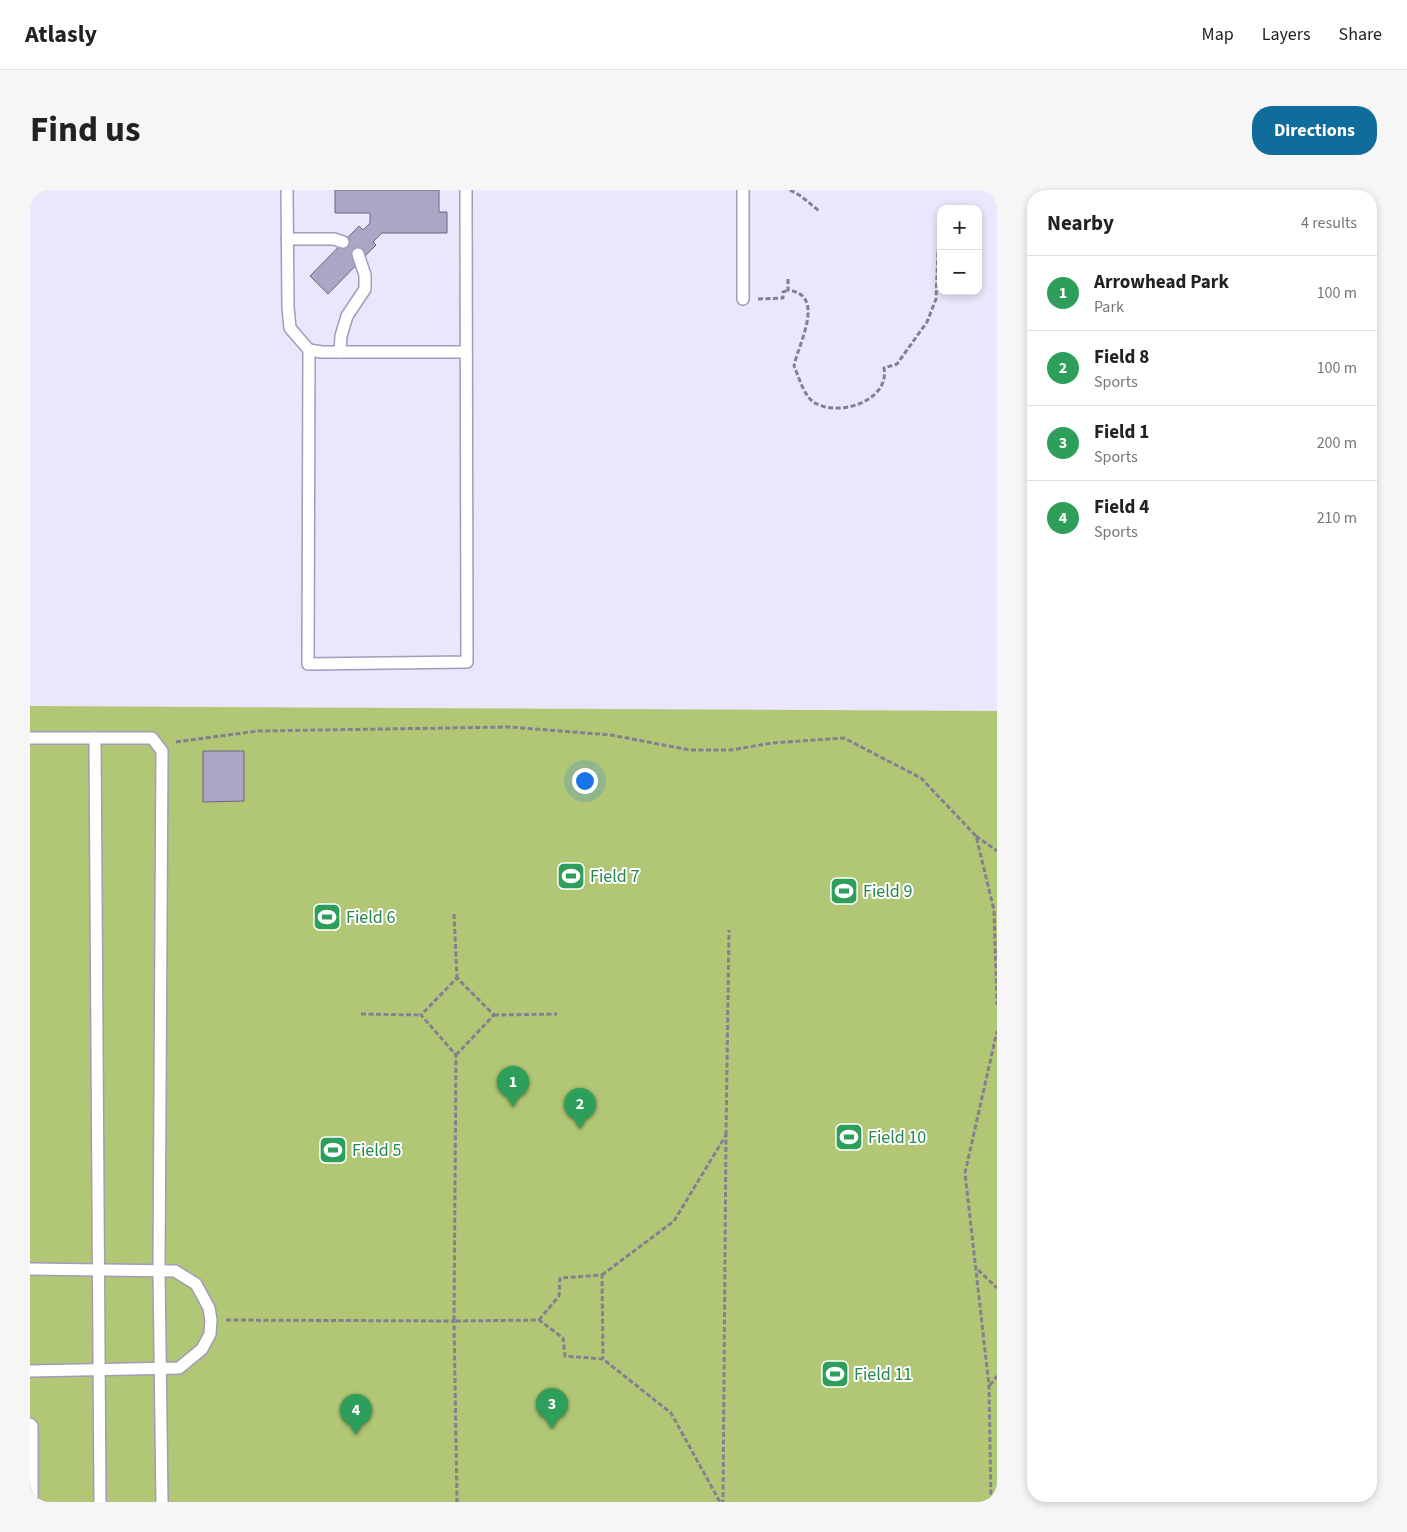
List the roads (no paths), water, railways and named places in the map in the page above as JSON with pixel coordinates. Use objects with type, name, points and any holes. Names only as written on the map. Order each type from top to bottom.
[{"type":"lane","points":[[287,190],[288,308],[290,328],[309,350],[308,664],[467,662],[466,190]]},
{"type":"lane","points":[[743,190],[743,299]]},
{"type":"lane","points":[[287,238],[334,239],[343,242]]},
{"type":"lane","points":[[340,352],[341,336],[347,316],[366,289],[365,275],[358,254]]},
{"type":"lane","points":[[309,350],[340,352],[466,352]]},
{"type":"lane","points":[[30,738],[152,738],[162,751],[159,1270],[162,1502]]},
{"type":"lane","points":[[95,738],[100,1502]]},
{"type":"lane","points":[[30,1269],[175,1271],[196,1284],[209,1308],[211,1320],[210,1334],[202,1349],[194,1358],[179,1368],[161,1370],[30,1372]]},
{"type":"lane","points":[[30,1424],[32,1426],[32,1502]]},
{"type":"place","name":"Field 7","points":[[571,876]]},
{"type":"place","name":"Field 9","points":[[844,891]]},
{"type":"place","name":"Field 6","points":[[327,917]]},
{"type":"place","name":"Arrowhead Park","points":[[513,1107]]},
{"type":"place","name":"Field 8","points":[[580,1129]]},
{"type":"place","name":"Field 10","points":[[849,1137]]},
{"type":"place","name":"Field 5","points":[[333,1150]]},
{"type":"place","name":"Field 11","points":[[835,1374]]},
{"type":"place","name":"Field 1","points":[[552,1429]]},
{"type":"place","name":"Field 4","points":[[356,1435]]}]
